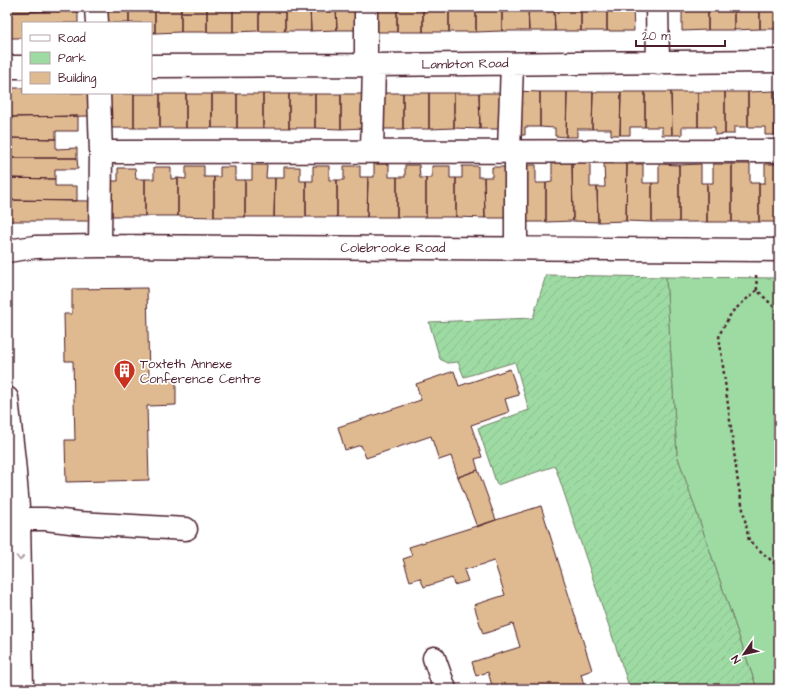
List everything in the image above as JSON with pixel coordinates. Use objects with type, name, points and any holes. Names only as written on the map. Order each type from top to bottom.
[{"type":"main road","points":[[96,7],[97,22]]},
{"type":"main road","points":[[366,7],[370,65],[372,151]]},
{"type":"main road","points":[[657,7],[658,63]]},
{"type":"main road","name":"Lambton Road","points":[[152,66],[779,62]]},
{"type":"main road","points":[[512,64],[512,151],[516,248]]},
{"type":"main road","points":[[7,67],[22,67]]},
{"type":"main road","points":[[99,94],[101,152],[100,246]]},
{"type":"main road","points":[[101,152],[779,151]]},
{"type":"main road","name":"Colebrooke Road","points":[[7,251],[35,247],[100,246],[779,250]]},
{"type":"main road","points":[[7,398],[19,519],[22,689]]},
{"type":"main road","points":[[19,519],[45,519],[79,523],[186,529]]},
{"type":"main road","points":[[434,658],[444,689]]},
{"type":"path","points":[[754,250],[757,290],[779,312]]},
{"type":"path","points":[[757,290],[732,312],[719,335],[738,483],[749,541],[779,567]]},
{"type":"green space","points":[[546,275],[666,277],[677,455],[757,689],[630,689],[555,466],[497,485],[478,428],[529,410],[515,362],[464,377],[458,362],[447,363],[440,359],[429,322],[533,318]]},
{"type":"green space","points":[[666,277],[779,278],[779,689],[757,689],[677,455]]},
{"type":"building","points":[[7,7],[78,7],[78,11],[7,12]]},
{"type":"building","points":[[103,7],[129,7],[129,22],[103,22]]},
{"type":"building","points":[[129,7],[155,7],[155,33],[152,33],[152,22],[129,22]]},
{"type":"building","points":[[155,7],[181,7],[181,32],[155,33]]},
{"type":"building","points":[[181,7],[207,7],[207,32],[181,32]]},
{"type":"building","points":[[207,7],[233,7],[233,32],[207,32]]},
{"type":"building","points":[[233,7],[259,7],[259,31],[233,32]]},
{"type":"building","points":[[259,7],[285,7],[285,31],[259,31]]},
{"type":"building","points":[[285,7],[310,7],[311,31],[285,31]]},
{"type":"building","points":[[310,7],[336,7],[337,30],[311,31]]},
{"type":"building","points":[[336,7],[362,7],[363,30],[337,30]]},
{"type":"building","points":[[371,7],[397,7],[397,32],[371,32]]},
{"type":"building","points":[[397,7],[423,7],[423,32],[397,32]]},
{"type":"building","points":[[423,7],[449,7],[449,32],[423,32]]},
{"type":"building","points":[[449,7],[476,7],[476,32],[449,32]]},
{"type":"building","points":[[476,7],[502,7],[502,31],[476,32]]},
{"type":"building","points":[[502,7],[528,7],[529,31],[502,31]]},
{"type":"building","points":[[528,7],[554,7],[555,31],[529,31]]},
{"type":"building","points":[[554,7],[581,7],[581,31],[555,31]]},
{"type":"building","points":[[581,7],[607,7],[607,31],[581,31]]},
{"type":"building","points":[[607,7],[633,7],[634,31],[607,31]]},
{"type":"building","points":[[682,7],[708,7],[708,30],[682,31]]},
{"type":"building","points":[[708,7],[734,7],[734,30],[708,30]]},
{"type":"building","points":[[734,7],[760,7],[760,29],[734,30]]},
{"type":"building","points":[[760,7],[779,7],[779,29],[760,29]]},
{"type":"building","points":[[78,11],[78,22],[22,22],[22,38],[7,38],[7,12]]},
{"type":"building","points":[[7,88],[22,88],[22,94],[93,94],[93,116],[7,117]]},
{"type":"building","points":[[514,91],[540,92],[540,127],[525,127],[525,135],[514,135]]},
{"type":"building","points":[[775,91],[775,135],[765,135],[765,127],[748,127],[748,92]]},
{"type":"building","points":[[775,91],[779,91],[779,135],[775,135]]},
{"type":"building","points":[[540,92],[567,92],[566,137],[555,136],[555,128],[540,127]]},
{"type":"building","points":[[567,92],[593,92],[592,129],[577,129],[577,137],[566,137]]},
{"type":"building","points":[[593,92],[621,92],[620,135],[611,135],[611,129],[592,129]]},
{"type":"building","points":[[621,92],[645,92],[645,127],[630,127],[630,135],[620,135]]},
{"type":"building","points":[[645,92],[671,92],[672,135],[662,135],[662,127],[645,127]]},
{"type":"building","points":[[671,92],[698,92],[698,127],[682,127],[682,135],[672,135]]},
{"type":"building","points":[[698,92],[725,92],[725,134],[715,135],[715,127],[698,127]]},
{"type":"building","points":[[725,92],[748,92],[748,127],[734,127],[734,134],[725,134]]},
{"type":"building","points":[[378,93],[403,93],[403,129],[378,129]]},
{"type":"building","points":[[403,93],[429,93],[429,129],[403,129]]},
{"type":"building","points":[[429,93],[454,93],[454,128],[429,129]]},
{"type":"building","points":[[454,93],[479,93],[480,129],[454,128]]},
{"type":"building","points":[[479,93],[505,93],[505,129],[480,129]]},
{"type":"building","points":[[108,94],[134,94],[134,128],[108,128]]},
{"type":"building","points":[[134,94],[160,94],[160,128],[134,128]]},
{"type":"building","points":[[160,94],[186,94],[186,128],[160,128]]},
{"type":"building","points":[[186,94],[212,94],[212,128],[186,128]]},
{"type":"building","points":[[212,94],[237,94],[237,128],[212,128]]},
{"type":"building","points":[[237,94],[263,94],[263,128],[237,128]]},
{"type":"building","points":[[263,94],[289,94],[289,128],[263,128]]},
{"type":"building","points":[[289,94],[315,94],[315,128],[289,128]]},
{"type":"building","points":[[315,94],[341,94],[341,129],[315,128]]},
{"type":"building","points":[[341,94],[367,94],[367,128],[341,129]]},
{"type":"building","points":[[78,116],[78,131],[56,131],[56,139],[7,138],[7,117]]},
{"type":"building","points":[[7,138],[56,139],[56,149],[77,148],[77,158],[7,158]]},
{"type":"building","points":[[7,158],[77,158],[78,169],[55,169],[55,179],[7,178]]},
{"type":"building","points":[[552,162],[572,162],[573,221],[546,222],[546,183],[552,182]]},
{"type":"building","points":[[572,162],[590,162],[590,187],[597,187],[598,222],[573,221]]},
{"type":"building","points":[[374,164],[389,164],[389,177],[397,177],[397,217],[367,217],[368,177],[374,177]]},
{"type":"building","points":[[604,164],[627,164],[626,221],[598,222],[597,187],[605,187]]},
{"type":"building","points":[[627,164],[643,164],[643,183],[652,183],[652,222],[626,221]]},
{"type":"building","points":[[659,164],[679,165],[679,222],[652,222],[652,183],[659,183]]},
{"type":"building","points":[[701,164],[701,183],[707,183],[707,222],[679,222],[679,165]]},
{"type":"building","points":[[713,164],[732,164],[732,222],[707,222],[707,183],[713,183]]},
{"type":"building","points":[[732,164],[750,164],[750,183],[759,183],[759,222],[732,222]]},
{"type":"building","points":[[765,164],[779,164],[779,222],[759,222],[759,183],[765,183]]},
{"type":"building","points":[[252,165],[267,165],[266,178],[275,178],[274,217],[245,217],[245,180],[252,180]]},
{"type":"building","points":[[405,165],[419,165],[420,178],[426,178],[426,217],[397,217],[397,177],[405,177]]},
{"type":"building","points":[[521,165],[536,165],[536,183],[546,183],[546,222],[521,222]]},
{"type":"building","points":[[186,166],[204,166],[204,177],[214,177],[214,217],[178,216],[178,178],[186,179]]},
{"type":"building","points":[[313,166],[329,166],[329,180],[337,180],[337,217],[306,217],[306,181],[313,181]]},
{"type":"building","points":[[344,166],[360,166],[360,177],[368,177],[367,217],[337,217],[337,180],[344,180]]},
{"type":"building","points":[[432,166],[450,166],[450,178],[456,178],[456,217],[426,217],[426,178],[432,178]]},
{"type":"building","points":[[462,166],[478,166],[478,177],[484,177],[485,218],[456,217],[456,178],[462,178]]},
{"type":"building","points":[[154,167],[171,167],[171,179],[178,178],[178,216],[145,216],[145,179],[154,179]]},
{"type":"building","points":[[220,167],[235,167],[235,180],[245,180],[245,217],[214,217],[214,177],[220,177]]},
{"type":"building","points":[[284,167],[300,167],[300,181],[306,181],[306,217],[274,217],[275,178],[284,178]]},
{"type":"building","points":[[492,167],[506,167],[512,218],[485,218],[484,177],[492,177]]},
{"type":"building","points":[[118,168],[135,168],[136,179],[145,179],[145,216],[107,216],[107,181],[118,181]]},
{"type":"building","points":[[7,178],[55,179],[55,186],[77,186],[77,201],[7,200]]},
{"type":"building","points":[[7,200],[93,201],[93,221],[7,221]]},
{"type":"building","name":"Toxteth Annexe Conference Centre","points":[[147,288],[149,377],[176,377],[176,405],[147,406],[149,480],[66,482],[65,440],[75,440],[73,361],[65,361],[64,314],[72,314],[72,289]]},
{"type":"building","points":[[510,369],[519,395],[505,399],[509,412],[471,425],[482,457],[475,459],[478,470],[458,477],[451,456],[439,460],[431,436],[366,458],[361,445],[345,450],[338,427],[421,400],[416,384],[454,371],[459,386]]},
{"type":"building","points":[[478,470],[496,520],[477,527],[458,477]]},
{"type":"building","points":[[541,506],[592,670],[581,674],[585,689],[493,689],[488,672],[476,676],[472,662],[520,647],[513,624],[483,634],[474,605],[505,595],[494,561],[464,570],[468,581],[454,585],[452,578],[424,587],[420,578],[410,581],[403,559],[412,556],[409,547]]},
{"type":"place","name":"Toxteth Annexe Conference Centre","points":[[125,390]]}]
